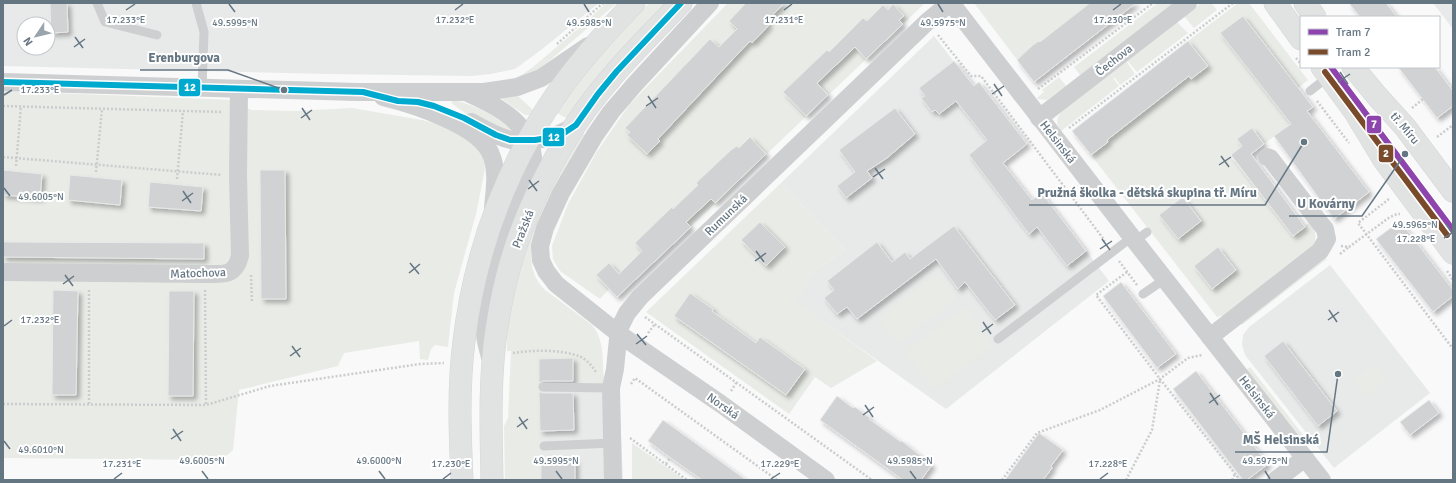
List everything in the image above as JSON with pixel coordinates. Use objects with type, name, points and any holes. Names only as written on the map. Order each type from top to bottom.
[{"type":"main road","points":[[462,480],[460,421],[464,343],[469,304],[492,219],[503,190],[529,140],[558,92],[576,67],[634,3]]},
{"type":"main road","name":"Pražská","points":[[492,480],[491,407],[499,363],[497,326],[514,249],[542,184],[576,125],[598,94],[617,71],[681,3]]},
{"type":"main road","points":[[1275,3],[1300,38]]},
{"type":"main road","points":[[1305,3],[1314,16]]},
{"type":"main road","name":"tř. Míru","points":[[1354,68],[1406,127],[1453,191]]},
{"type":"main road","points":[[1326,72],[1355,112],[1384,160],[1450,261]]},
{"type":"street","name":"Pražská","points":[[619,334],[551,279],[543,267],[539,253],[541,240],[551,214],[572,173],[611,112],[710,3]]},
{"type":"street","name":"Rumunská","points":[[613,480],[613,443],[607,387],[615,369],[619,329],[624,318],[640,297],[927,22],[950,3]]},
{"type":"street","name":"Helsinská","points":[[950,3],[1039,118],[1138,237],[1208,345],[1305,458],[1322,480]]},
{"type":"street","name":"Čechova","points":[[1039,118],[1188,3]]},
{"type":"street","points":[[3,82],[363,92],[465,92],[500,90],[528,84],[548,74],[604,36]]},
{"type":"street","name":"Matochova","points":[[3,272],[89,274],[225,274],[231,272],[240,256],[238,176],[239,89]]},
{"type":"street","points":[[363,92],[427,110],[477,136],[487,146],[492,156],[495,170],[492,219]]},
{"type":"street","points":[[465,92],[494,106],[509,116],[520,126],[529,140],[533,158],[532,171],[505,239],[488,307],[485,326],[485,340],[499,363]]},
{"type":"street","points":[[398,101],[418,102],[446,110],[504,138],[517,141],[554,137],[564,133],[576,125]]},
{"type":"street","points":[[1208,345],[1320,252],[1327,239],[1325,229],[1270,158],[1267,157]]},
{"type":"street","name":"Norská","points":[[619,334],[722,404],[826,480]]},
{"type":"street","points":[[1276,480],[1305,458]]},
{"type":"lane","points":[[97,3],[105,22],[158,35]]},
{"type":"lane","points":[[196,3],[204,32],[202,88]]},
{"type":"lane","points":[[1310,91],[1326,72]]},
{"type":"lane","points":[[998,340],[1113,253],[1138,237]]},
{"type":"lane","points":[[1143,294],[1164,279]]},
{"type":"lane","points":[[543,387],[607,387]]},
{"type":"lane","points":[[544,446],[613,443]]},
{"type":"path","points":[[555,45],[603,3]]},
{"type":"path","points":[[1037,90],[1153,3]]},
{"type":"path","points":[[1066,130],[1233,3]]},
{"type":"path","points":[[927,22],[971,76],[981,76],[1143,294]]},
{"type":"path","points":[[1310,91],[1345,138]]},
{"type":"path","points":[[1409,110],[1423,100]]},
{"type":"path","points":[[3,106],[226,112]]},
{"type":"path","points":[[16,166],[21,106]]},
{"type":"path","points":[[96,172],[102,109]]},
{"type":"path","points":[[177,179],[183,111]]},
{"type":"path","points":[[1432,141],[1453,125]]},
{"type":"path","points":[[3,157],[238,176]]},
{"type":"path","points":[[1391,197],[1358,223],[1453,349]]},
{"type":"path","points":[[1325,244],[1349,247],[1394,214],[1404,216]]},
{"type":"path","points":[[1450,261],[1453,280]]},
{"type":"path","points":[[1127,272],[1096,295],[1240,480]]},
{"type":"path","points":[[88,404],[89,274]]},
{"type":"path","points":[[205,274],[206,405]]},
{"type":"path","points":[[645,337],[655,324],[872,480]]},
{"type":"path","points":[[1002,480],[1037,433],[1100,410],[1160,379],[1208,345]]},
{"type":"path","points":[[499,363],[532,351],[564,352],[582,357],[592,366],[607,387]]},
{"type":"path","points":[[3,404],[206,405],[270,386],[420,364],[448,363]]},
{"type":"path","points":[[635,378],[777,480]]},
{"type":"path","points":[[1126,480],[1152,430],[1160,379]]},
{"type":"path","points":[[630,438],[687,480]]},
{"type":"path","points":[[666,464],[670,458]]},
{"type":"path","points":[[1232,480],[1235,474]]},
{"type":"shaded area","points":[[3,3],[599,3],[515,69],[471,76],[3,66]]},
{"type":"shaded area","points":[[606,3],[617,3],[537,70],[517,78],[533,67]]},
{"type":"shaded area","points":[[649,3],[666,3],[566,118],[557,113],[577,83],[606,47]]},
{"type":"shaded area","points":[[728,3],[925,3],[617,297],[609,289],[600,299],[560,271],[553,259],[552,246],[568,204],[596,153],[629,105]]},
{"type":"shaded area","points":[[974,3],[1136,3],[1034,82]]},
{"type":"shaded area","points":[[1158,3],[1170,3],[1172,5],[1080,75],[1074,67]]},
{"type":"shaded area","points":[[1201,3],[1211,3],[1217,10],[1194,28],[1184,16]]},
{"type":"shaded area","points":[[1238,3],[1249,3],[1308,80],[1298,88],[1243,16],[1220,33],[1291,124],[1264,144],[1252,128],[1237,139],[1242,146],[1230,156],[1293,236],[1311,221],[1315,239],[1314,245],[1224,315],[1217,317],[1091,155],[1108,142],[1107,140],[1189,76],[1191,79],[1208,66],[1188,41]]},
{"type":"shaded area","points":[[1433,3],[1453,3],[1453,29]]},
{"type":"shaded area","points":[[1177,22],[1188,33],[1137,72],[1127,60]]},
{"type":"shaded area","points":[[934,36],[973,86],[979,82],[1027,145],[1003,163],[1023,188],[1019,191],[1028,203],[1042,193],[1109,281],[946,409],[795,302],[816,270],[845,250],[781,183]]},
{"type":"shaded area","points":[[1126,61],[1135,74],[1120,85],[1115,78],[1113,78],[1119,86],[1061,131],[1057,122],[1061,112]]},
{"type":"shaded area","points":[[1059,77],[1066,86],[1047,100],[1037,98],[1044,92],[1042,90]]},
{"type":"shaded area","points":[[3,91],[233,100],[251,110],[294,111],[352,108],[422,120],[445,126],[478,147],[483,158],[485,169],[476,214],[454,293],[448,347],[435,345],[431,349],[428,360],[420,359],[419,341],[344,353],[338,366],[239,390],[233,450],[221,460],[3,458]]},
{"type":"shaded area","points":[[517,95],[533,110],[530,115],[525,115],[502,99],[503,97]]},
{"type":"shaded area","points":[[454,100],[478,108],[492,115],[512,130],[512,133],[465,112],[452,103]]},
{"type":"shaded area","points":[[583,133],[586,135],[532,249],[531,260],[537,280],[544,289],[592,325],[596,331],[601,344],[604,381],[597,384],[590,384],[576,380],[573,374],[573,358],[539,359],[541,480],[505,480],[504,426],[508,418],[511,351],[507,351],[507,340],[513,298],[521,266],[540,214],[555,181]]},
{"type":"shaded area","points":[[781,183],[845,250],[816,270],[796,302],[877,361],[831,388],[815,377],[789,414],[646,312]]},
{"type":"shaded area","points":[[1325,257],[1327,259],[1242,325],[1240,322]]},
{"type":"shaded area","points":[[1330,265],[1430,393],[1334,468],[1245,355],[1242,345],[1243,335],[1249,327]]},
{"type":"shaded area","points":[[938,273],[957,298],[897,344],[878,319]]},
{"type":"shaded area","points":[[965,307],[993,345],[934,390],[905,352]]},
{"type":"shaded area","points":[[553,331],[619,390],[623,480],[521,480],[515,339]]},
{"type":"shaded area","points":[[1373,364],[1386,380],[1366,397],[1353,381]]},
{"type":"shaded area","points":[[1250,367],[1307,440],[1302,444],[1245,371]]},
{"type":"shaded area","points":[[632,443],[685,480],[632,480]]},
{"type":"building","points":[[50,3],[67,3],[68,32],[56,33],[56,16],[50,16]]},
{"type":"building","points":[[746,3],[784,3],[766,22],[769,25],[752,43],[750,41],[715,78],[658,139],[660,141],[647,154],[627,135],[630,132],[625,128],[710,39],[719,47],[737,29],[729,21]]},
{"type":"building","points":[[1090,3],[1136,3],[1034,82],[1017,60],[1033,45],[1039,41],[1040,42]]},
{"type":"building","points":[[1349,3],[1386,3],[1396,16],[1359,16]]},
{"type":"building","points":[[893,4],[904,16],[899,20],[903,24],[866,59],[855,47],[817,83],[828,95],[806,116],[783,92],[827,50],[829,52],[863,18],[867,21],[883,5],[888,10]]},
{"type":"building","points":[[1243,16],[1313,107],[1307,111],[1369,192],[1334,219],[1274,136],[1291,124],[1220,33]]},
{"type":"building","points":[[1188,41],[1208,66],[1191,79],[1189,76],[1107,140],[1108,142],[1091,155],[1072,131]]},
{"type":"building","points":[[954,61],[974,86],[979,82],[1027,144],[1003,163],[1032,200],[1042,193],[1086,251],[1067,266],[1037,227],[1029,234],[969,155],[987,140],[956,101],[939,114],[935,110],[932,112],[921,98],[925,96],[919,88]]},
{"type":"building","points":[[1399,68],[1436,68],[1453,91],[1453,106],[1437,118]]},
{"type":"building","points":[[895,108],[915,134],[887,158],[867,171],[872,178],[846,198],[837,186],[855,172],[839,150]]},
{"type":"building","points":[[1252,128],[1264,144],[1251,154],[1305,227],[1293,236],[1231,155],[1242,146],[1237,139]]},
{"type":"building","points":[[750,137],[766,154],[715,203],[711,199],[686,222],[691,227],[617,297],[596,275],[609,263],[619,274],[642,251],[635,243],[672,207],[673,209],[698,185],[696,183],[731,150],[737,146],[739,148]]},
{"type":"building","points":[[3,170],[42,174],[40,198],[3,195]]},
{"type":"building","points":[[260,170],[285,170],[286,299],[261,299]]},
{"type":"building","points":[[70,175],[122,180],[120,205],[68,200]]},
{"type":"building","points":[[150,182],[203,187],[201,211],[148,207]]},
{"type":"building","points":[[1183,197],[1201,221],[1178,239],[1159,215]]},
{"type":"building","points":[[1400,221],[1453,290],[1453,296],[1433,312],[1376,239]]},
{"type":"building","points":[[760,222],[785,247],[766,266],[741,240]]},
{"type":"building","points":[[954,226],[1015,305],[995,320],[965,282],[958,289],[936,259],[857,319],[847,307],[837,314],[824,298],[834,290],[827,281],[877,242],[892,262],[905,252],[910,259]]},
{"type":"building","points":[[3,242],[204,243],[204,259],[3,257]]},
{"type":"building","points":[[1218,247],[1236,270],[1212,289],[1194,266]]},
{"type":"building","points":[[1121,282],[1176,354],[1157,368],[1103,296]]},
{"type":"building","points":[[53,290],[78,291],[76,395],[52,395]]},
{"type":"building","points":[[169,291],[194,291],[193,396],[168,396]]},
{"type":"building","points":[[690,293],[756,343],[760,337],[805,369],[786,395],[674,316]]},
{"type":"building","points":[[1283,341],[1337,411],[1318,426],[1264,356]]},
{"type":"building","points":[[573,358],[573,381],[543,381],[539,383],[539,359]]},
{"type":"building","points":[[1196,371],[1268,464],[1247,480],[1243,480],[1173,389]]},
{"type":"building","points":[[539,392],[573,393],[574,430],[540,431]]},
{"type":"building","points":[[837,396],[853,408],[855,407],[901,442],[902,441],[932,465],[921,480],[903,480],[820,420]]},
{"type":"building","points":[[1429,400],[1439,413],[1410,435],[1400,422]]},
{"type":"building","points":[[663,420],[746,480],[702,480],[668,456],[648,441]]},
{"type":"building","points":[[1039,433],[1063,450],[1051,466],[1052,468],[1043,480],[1005,480]]},
{"type":"building","points":[[575,460],[575,480],[541,480],[541,461]]},
{"type":"tram line","name":"7","points":[[1332,68],[1453,230]]},
{"type":"tram line","name":"2","points":[[1325,72],[1447,235]]},
{"type":"transit line","name":"12","points":[[3,82],[363,92],[398,101],[418,102],[434,106],[464,118],[496,135],[510,140],[535,140],[554,137],[564,133],[576,125],[598,94],[617,71],[681,3]]},
{"type":"place","name":"Erenburgova","points":[[284,90]]},
{"type":"place","name":"Pružná školka - dětská skupina tř. Míru","points":[[1304,142]]},
{"type":"place","name":"U Kovárny","points":[[1405,154]]},
{"type":"place","name":"MŠ Helsinská","points":[[1338,374]]}]
